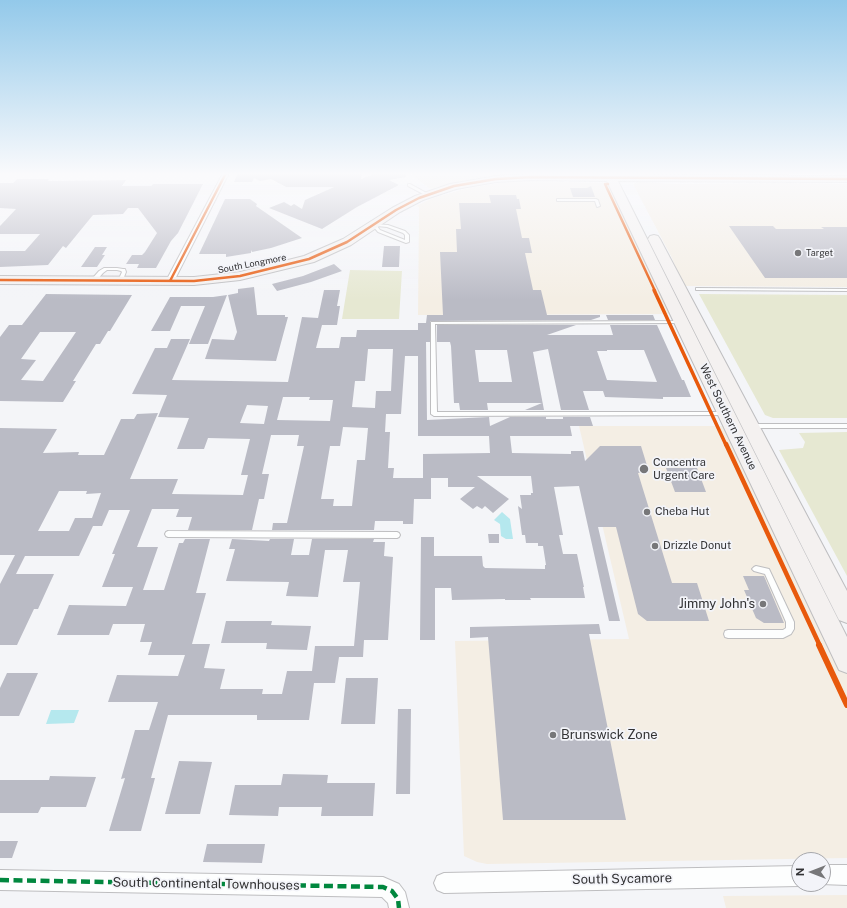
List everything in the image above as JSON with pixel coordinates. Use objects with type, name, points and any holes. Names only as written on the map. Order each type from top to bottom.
[{"type":"main road","name":"South Longmore","points":[[0,280],[170,281],[226,278],[284,267],[320,255],[348,242],[388,215]]},
{"type":"main road","name":"West Southern Avenue","points":[[632,215],[639,234],[682,322],[738,424],[847,613]]},
{"type":"main road","name":"West Southern Avenue","points":[[639,215],[675,278],[738,424],[847,662]]},
{"type":"main road","points":[[639,234],[646,238],[663,272],[675,278]]},
{"type":"street","points":[[170,281],[204,215]]},
{"type":"street","points":[[831,876],[847,875]]},
{"type":"street","name":"South Sycamore","points":[[444,883],[791,876]]},
{"type":"street","name":"South Continental Townhouses","points":[[0,880],[383,887],[392,891],[398,899],[399,908]]},
{"type":"lane","points":[[374,225],[388,226],[404,232],[407,235],[407,242],[379,231],[374,225]]},
{"type":"lane","points":[[698,289],[847,290]]},
{"type":"lane","points":[[682,322],[433,323],[434,414],[847,426]]},
{"type":"lane","points":[[168,534],[397,535]]},
{"type":"lane","points":[[728,634],[783,634],[788,632],[790,629],[790,622],[767,571],[756,569]]},
{"type":"shaded area","points":[[419,215],[625,215],[673,314],[418,315]]},
{"type":"shaded area","points":[[650,215],[847,215],[847,287],[682,286],[672,258]]},
{"type":"shaded area","points":[[579,426],[728,426],[847,674],[847,858],[831,858],[831,852],[791,852],[791,859],[487,864],[477,862],[464,856],[455,641],[629,639]]},
{"type":"shaded area","points":[[847,895],[847,908],[726,908],[723,896]]},
{"type":"green space","points":[[350,270],[402,271],[399,319],[342,319]]},
{"type":"green space","points":[[699,294],[847,295],[847,418],[773,418],[765,415]]},
{"type":"green space","points":[[847,432],[847,576],[779,450],[803,448],[805,442],[799,433]]},
{"type":"water","points":[[502,512],[510,519],[513,539],[506,539],[501,536],[500,524],[494,520]]},
{"type":"water","points":[[51,710],[79,710],[74,723],[46,724]]},
{"type":"building","points":[[10,215],[93,215],[66,248],[63,246],[48,265],[0,267],[0,251],[25,251],[40,234],[0,234],[0,226]]},
{"type":"building","points":[[144,215],[187,215],[156,268],[137,268],[139,264],[126,264],[132,255],[142,255],[145,252],[157,233]]},
{"type":"building","points":[[217,215],[269,215],[302,238],[271,248],[252,252],[251,250],[251,253],[226,257],[226,254],[199,254]]},
{"type":"building","points":[[288,215],[344,215],[322,229]]},
{"type":"building","points":[[460,215],[517,215],[522,238],[529,238],[532,253],[525,253],[533,290],[541,290],[547,315],[600,315],[600,317],[591,320],[430,321],[430,342],[426,342],[427,420],[489,417],[490,426],[510,417],[546,417],[546,419],[563,419],[563,417],[590,417],[593,426],[570,426],[572,436],[510,436],[512,453],[571,454],[571,451],[583,451],[585,461],[600,446],[641,446],[649,472],[638,473],[672,583],[697,583],[709,621],[647,621],[638,614],[616,527],[598,527],[620,621],[609,621],[579,486],[554,487],[563,535],[559,535],[563,554],[577,554],[585,598],[452,600],[451,588],[435,588],[435,640],[420,640],[421,537],[434,537],[434,556],[482,556],[483,566],[485,568],[545,569],[546,565],[543,546],[538,546],[538,543],[526,543],[525,535],[522,535],[518,506],[522,509],[520,495],[531,495],[531,493],[533,493],[531,476],[477,476],[509,499],[493,513],[485,506],[482,509],[477,506],[473,509],[460,499],[475,487],[448,487],[448,478],[431,478],[431,499],[414,499],[413,524],[403,524],[403,521],[375,521],[374,530],[272,530],[273,523],[287,523],[304,446],[297,446],[299,435],[271,435],[262,474],[269,474],[264,499],[259,499],[252,530],[188,530],[192,517],[176,517],[179,509],[152,509],[137,547],[158,547],[143,590],[164,590],[179,543],[183,543],[185,539],[210,539],[196,593],[206,593],[192,644],[210,644],[204,668],[225,669],[220,689],[263,689],[262,694],[282,694],[287,671],[312,671],[315,646],[354,646],[360,582],[343,582],[348,550],[325,550],[318,597],[286,596],[289,582],[226,581],[235,549],[229,549],[232,539],[269,541],[270,539],[294,539],[291,555],[309,555],[312,539],[374,539],[373,542],[385,542],[384,556],[393,557],[388,640],[364,640],[363,657],[339,657],[335,683],[314,683],[309,720],[257,720],[257,715],[168,715],[151,778],[155,778],[141,831],[109,831],[125,778],[121,779],[135,730],[149,730],[158,702],[108,702],[117,675],[178,676],[185,655],[148,655],[152,642],[140,642],[145,624],[113,624],[109,635],[57,635],[69,605],[126,606],[133,587],[102,587],[115,554],[112,554],[130,510],[109,510],[102,526],[93,526],[79,556],[25,556],[16,574],[54,574],[38,609],[34,609],[17,645],[0,645],[0,584],[15,555],[0,555],[0,428],[57,429],[43,453],[79,452],[78,455],[104,455],[121,419],[134,419],[137,414],[158,413],[130,479],[178,479],[172,494],[243,495],[248,475],[241,475],[250,439],[208,438],[204,449],[177,449],[189,418],[158,417],[167,395],[132,394],[155,348],[167,348],[171,339],[190,339],[172,380],[288,382],[302,317],[318,318],[324,290],[340,290],[337,306],[340,306],[337,325],[322,325],[316,348],[339,348],[341,337],[356,337],[357,330],[418,330],[418,323],[426,323],[427,315],[443,315],[440,252],[457,252],[456,229],[461,229]],"holes":[[[368,349],[393,349],[391,391],[376,391],[375,408],[352,407],[355,381],[365,381]],[[405,356],[418,356],[418,436],[489,436],[490,453],[423,454],[423,478],[393,478],[394,468],[388,468],[390,432],[385,432],[386,414],[401,414]],[[283,397],[310,397],[309,400],[333,400],[330,421],[277,420]],[[247,405],[268,406],[264,424],[240,423]],[[343,427],[368,428],[365,460],[357,460],[352,506],[333,506],[334,499],[321,499],[330,446],[340,446]],[[59,491],[87,491],[86,494],[101,493],[92,518],[75,518],[69,531],[38,531]]]},
{"type":"building","name":"Target","points":[[729,226],[773,226],[776,229],[824,229],[821,227],[847,227],[847,278],[765,278]]},
{"type":"building","points":[[384,246],[400,246],[399,267],[382,267]]},
{"type":"building","points":[[95,247],[107,247],[102,255],[105,255],[97,267],[81,267]]},
{"type":"building","points":[[334,264],[342,271],[311,282],[277,291],[272,284],[303,276]]},
{"type":"building","points":[[254,287],[257,315],[285,315],[285,317],[288,317],[276,361],[205,359],[212,339],[234,340],[237,332],[228,295],[238,293],[238,289]]},
{"type":"building","points":[[46,294],[132,295],[110,331],[108,331],[100,344],[96,344],[73,381],[76,381],[63,402],[0,401],[0,337],[9,325],[22,325]],"holes":[[[40,332],[76,332],[43,381],[21,380],[36,360],[21,359]]]},
{"type":"building","points":[[227,295],[208,344],[189,344],[205,306],[181,306],[170,331],[151,331],[170,297],[213,297]]},
{"type":"building","points":[[606,315],[653,315],[655,320],[608,320]]},
{"type":"building","points":[[437,325],[576,325],[547,335],[613,335],[610,325],[657,325],[691,397],[663,397],[663,399],[605,397],[603,391],[583,391],[589,410],[561,410],[548,349],[533,352],[544,410],[525,410],[542,403],[487,403],[488,410],[460,410],[459,403],[454,403],[450,342],[437,342]],"holes":[[[475,350],[507,350],[512,382],[479,382]],[[644,350],[657,382],[607,380],[597,351]]]},
{"type":"building","points":[[666,468],[697,468],[706,492],[675,492]]},
{"type":"building","points":[[488,534],[499,534],[499,543],[489,543]]},
{"type":"building","name":"Jimmy John's","points":[[743,576],[764,576],[784,623],[764,623],[756,618],[744,590],[749,590]]},
{"type":"building","points":[[226,621],[272,621],[271,625],[311,626],[307,650],[266,649],[267,643],[221,643]]},
{"type":"building","name":"Brunswick Zone","points":[[599,624],[601,634],[589,634],[626,820],[503,820],[488,637],[470,638],[470,627]]},
{"type":"building","points":[[7,673],[38,673],[19,716],[0,716],[0,688]]},
{"type":"building","points":[[346,678],[378,678],[375,724],[341,724]]},
{"type":"building","points":[[398,709],[411,709],[410,794],[396,794]]},
{"type":"building","points":[[179,761],[212,762],[200,814],[165,814]]},
{"type":"building","points":[[283,774],[328,775],[327,783],[375,783],[373,816],[321,816],[322,807],[279,807],[278,816],[229,815],[235,785],[281,785]]},
{"type":"building","points":[[50,776],[96,777],[86,807],[41,807],[38,813],[0,813],[0,780],[49,780]]},
{"type":"building","points":[[0,841],[18,841],[12,858],[0,858]]},
{"type":"building","points":[[207,844],[265,844],[262,863],[203,862]]},
{"type":"marked path","points":[[0,880],[383,887],[392,891],[398,899],[399,908]]},
{"type":"cycle path","points":[[170,281],[204,215]]},
{"type":"cycle path","points":[[0,280],[194,281],[240,276],[309,259],[347,242],[388,215]]},
{"type":"cycle path","points":[[620,215],[847,705]]},
{"type":"place","name":"Target","points":[[798,253]]},
{"type":"place","name":"Concentra Urgent Care","points":[[644,469]]},
{"type":"place","name":"Cheba Hut","points":[[647,512]]},
{"type":"place","name":"Drizzle Donut","points":[[655,546]]},
{"type":"place","name":"Jimmy John's","points":[[763,604]]},
{"type":"place","name":"Brunswick Zone","points":[[553,735]]}]
